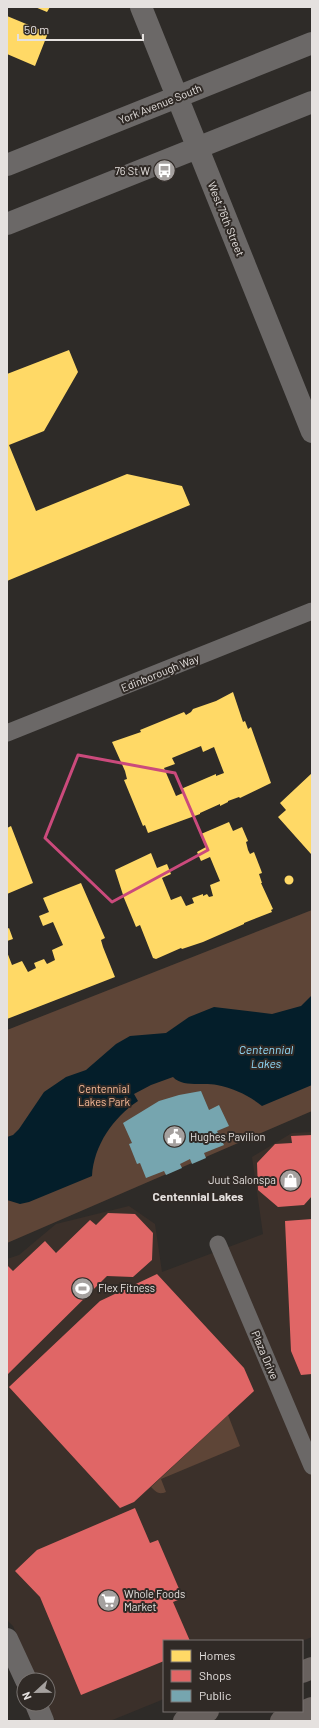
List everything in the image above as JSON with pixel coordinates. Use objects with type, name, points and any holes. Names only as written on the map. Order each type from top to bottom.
[{"type":"main road","points":[[184,1721],[206,1712]]},
{"type":"main road","points":[[281,1721],[302,1712]]},
{"type":"street","name":"West 76th Street","points":[[141,7],[312,432]]},
{"type":"street","name":"York Avenue South","points":[[7,165],[312,43]]},
{"type":"street","points":[[7,224],[312,102]]},
{"type":"street","name":"Edinborough Way","points":[[7,734],[312,611]]},
{"type":"street","name":"Plaza Drive","points":[[218,1244],[312,1466]]},
{"type":"street","points":[[7,1639],[22,1672]]},
{"type":"highlighted area","points":[[78,755],[175,773],[208,850],[112,902],[45,838]]},
{"type":"shaded area","points":[[312,1132],[312,1637],[303,1641],[163,1640],[163,1699],[110,1721],[57,1721],[54,1719],[51,1712],[56,1712],[56,1672],[33,1672],[13,1626],[7,1620],[7,1259],[19,1255],[56,1224],[129,1206],[155,1224],[162,1272],[263,1234],[252,1157],[292,1133]]},
{"type":"green space","name":"Centennial Lakes Park","points":[[312,910],[312,1111],[7,1243],[7,1030]]},
{"type":"green space","points":[[228,1415],[240,1446],[161,1479],[166,1492],[158,1492],[151,1487]]},
{"type":"water","name":"Centennial Lakes","points":[[312,995],[312,1085],[262,1106],[230,1088],[212,1084],[188,1084],[173,1077],[151,1085],[134,1094],[138,1101],[113,1124],[106,1133],[97,1154],[92,1176],[29,1202],[20,1204],[7,1200],[7,1137],[13,1135],[19,1129],[44,1092],[66,1077],[86,1070],[116,1044],[130,1036],[166,1033],[189,1017],[214,1007],[272,1014],[301,1006]]},
{"type":"building: Homes","points":[[35,7],[50,7],[47,12]]},
{"type":"building: Homes","points":[[7,16],[48,33],[35,66],[7,54]]},
{"type":"building: Homes","points":[[69,350],[78,372],[44,431],[9,445],[36,511],[127,474],[182,486],[190,505],[7,581],[7,374]]},
{"type":"building: Homes","points":[[233,692],[243,722],[245,721],[248,729],[251,727],[271,783],[240,798],[239,797],[228,801],[220,806],[220,804],[200,814],[148,833],[145,825],[143,826],[124,780],[127,779],[125,771],[112,742],[141,732],[140,730],[184,712],[186,715],[193,709],[216,701]],"holes":[[[201,746],[203,752],[214,747],[224,773],[216,776],[216,774],[181,789],[183,793],[176,796],[164,768],[175,764],[172,758]]]},
{"type":"building: Homes","points":[[312,773],[311,854],[278,817],[286,810],[280,803]]},
{"type":"building: Homes","points":[[229,822],[233,831],[242,827],[248,841],[246,842],[248,850],[250,854],[254,852],[262,873],[259,874],[261,883],[273,909],[271,910],[272,912],[203,942],[182,949],[181,948],[156,959],[153,958],[140,925],[136,927],[124,898],[115,870],[151,853],[157,868],[167,864],[171,874],[162,878],[171,900],[181,896],[186,906],[194,903],[192,898],[203,894],[203,896],[207,894],[209,897],[213,896],[210,885],[220,881],[210,857],[201,861],[197,852],[206,847],[201,834]]},
{"type":"building: Homes","points":[[11,826],[33,883],[7,894],[7,828]]},
{"type":"building: Homes","points":[[287,876],[291,876],[293,880],[291,884],[287,884],[285,882],[285,878]]},
{"type":"building: Homes","points":[[81,883],[105,938],[101,940],[115,977],[7,1019],[7,952],[12,965],[22,961],[28,972],[36,968],[34,963],[44,959],[47,964],[55,960],[52,950],[63,945],[53,922],[43,926],[39,916],[49,912],[43,898]]},
{"type":"building: Homes","points":[[9,928],[13,939],[7,941],[7,929]]},
{"type":"building: Shops","points":[[312,1135],[312,1196],[304,1205],[278,1207],[258,1190],[257,1163],[275,1144],[292,1143],[291,1136]]},
{"type":"building: Shops","points":[[108,1213],[135,1214],[153,1233],[152,1260],[133,1277],[107,1276],[7,1375],[7,1265],[13,1271],[45,1241],[56,1253],[90,1220],[96,1225]]},
{"type":"building: Shops","points":[[312,1219],[312,1374],[301,1375],[291,1351],[285,1221]]},
{"type":"building: Shops","points":[[157,1274],[244,1368],[254,1391],[134,1502],[120,1508],[9,1387],[100,1301]]},
{"type":"building: Shops","name":"Whole Foods Market","points":[[135,1508],[150,1543],[158,1540],[183,1598],[173,1602],[190,1640],[163,1640],[163,1661],[81,1695],[40,1597],[15,1571],[37,1550]]},
{"type":"building: Public","name":"Hughes Pavilion","points":[[201,1091],[209,1110],[219,1105],[229,1126],[217,1131],[224,1145],[204,1153],[206,1158],[192,1164],[190,1159],[180,1164],[182,1168],[166,1175],[164,1171],[146,1178],[140,1163],[137,1164],[129,1144],[132,1143],[123,1123],[159,1101],[179,1095]]},
{"type":"place","name":"76 St W","points":[[165,171]]},
{"type":"place","name":"Hughes Pavilion","points":[[175,1137]]},
{"type":"place","name":"Juut Salonspa","points":[[291,1180]]},
{"type":"place","name":"Flex Fitness","points":[[83,1288]]},
{"type":"place","name":"Whole Foods Market","points":[[109,1600]]},
{"type":"district","name":"Centennial Lakes","points":[[198,1197]]}]
